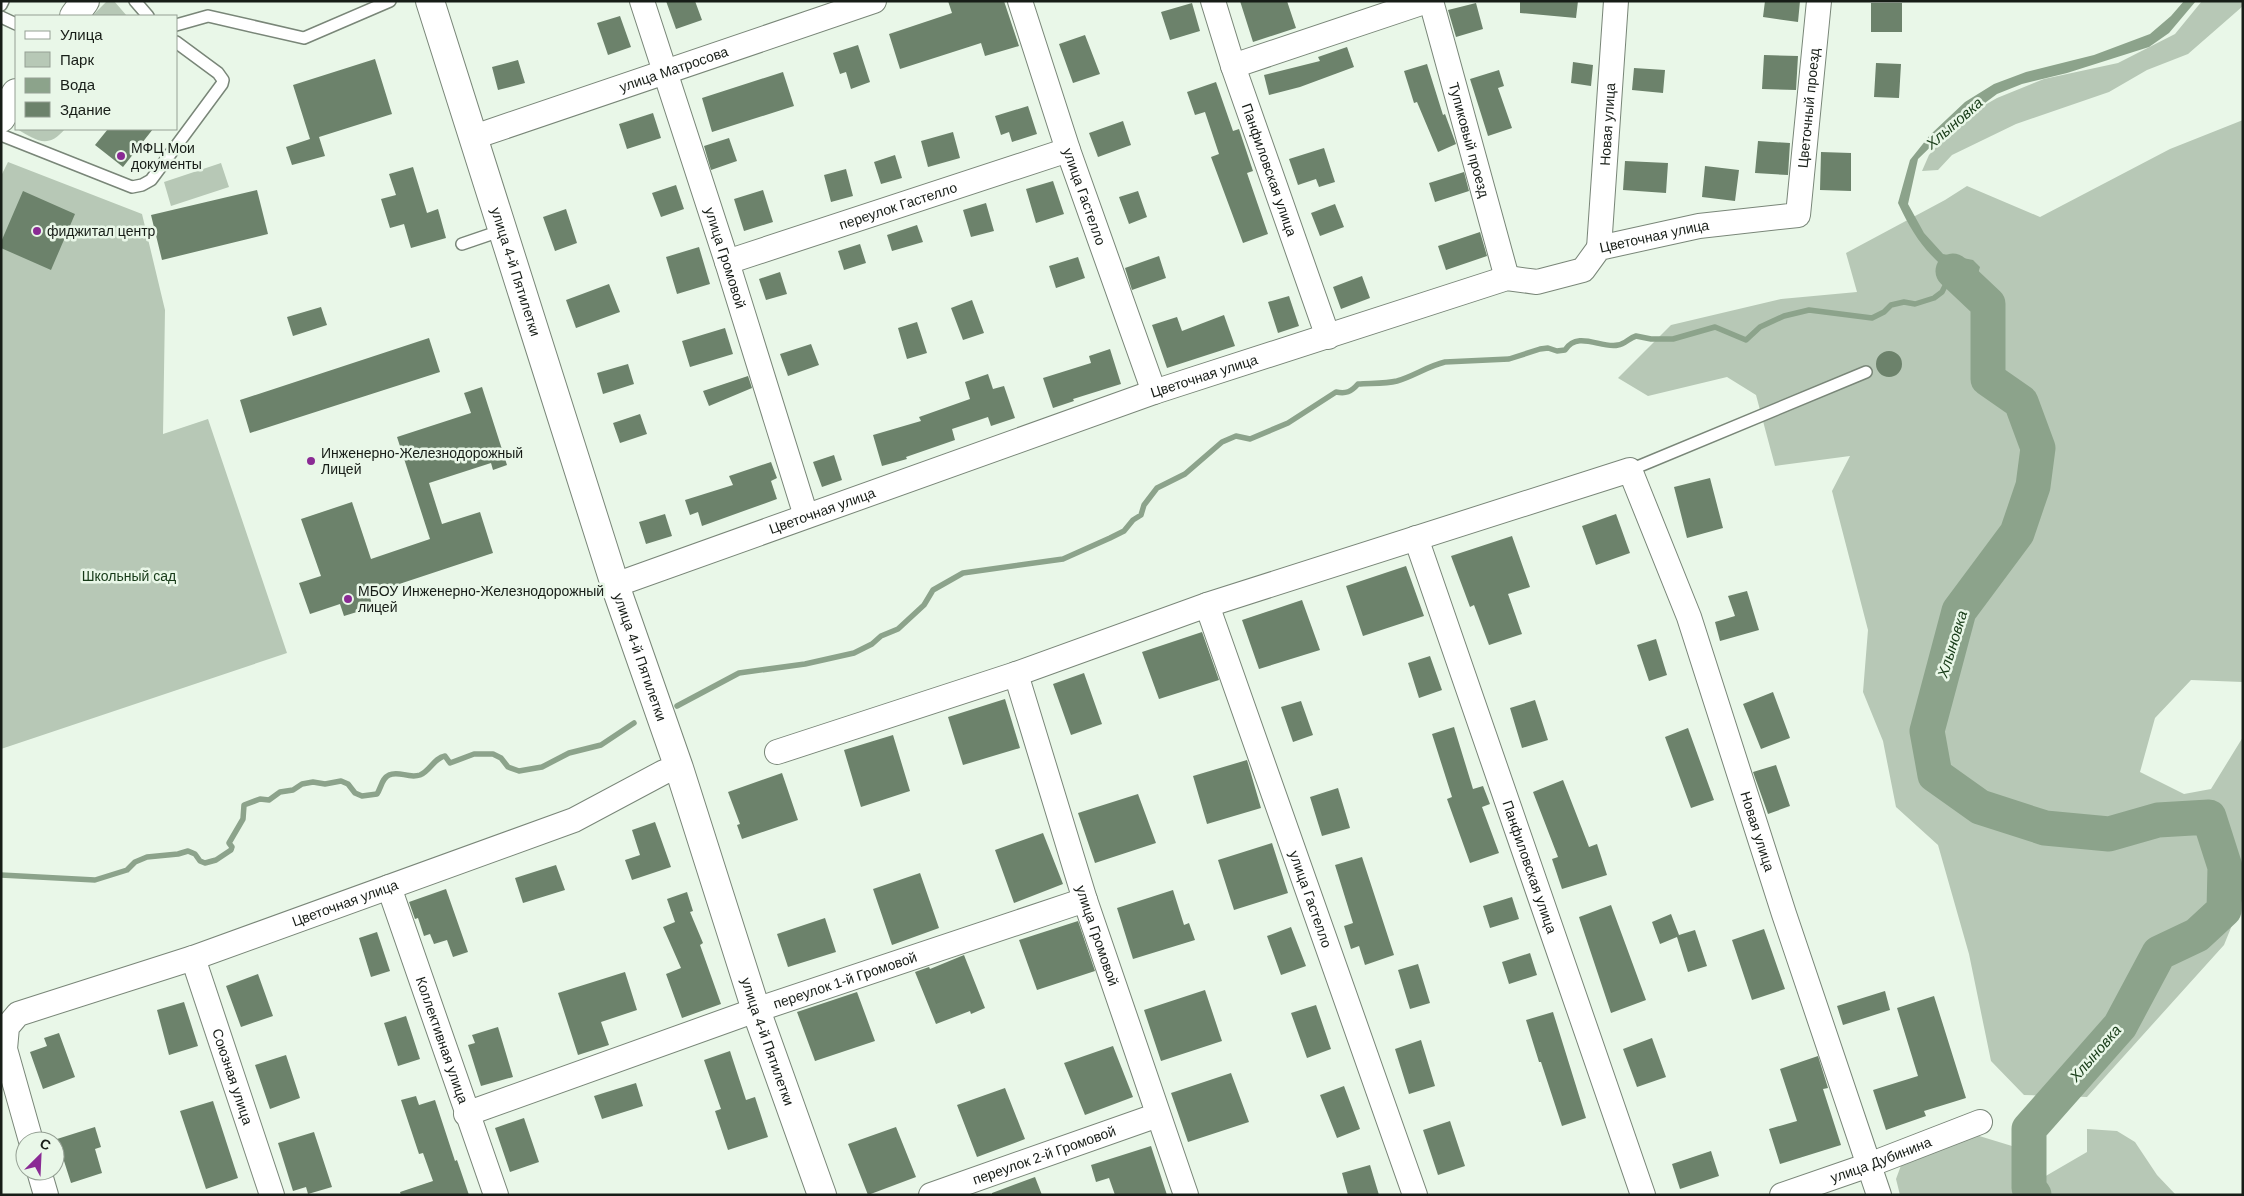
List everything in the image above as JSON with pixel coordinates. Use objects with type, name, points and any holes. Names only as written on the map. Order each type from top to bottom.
[{"type":"street","points":[[75,15],[85,1]]},
{"type":"street","name":"улица 4-й Пятилетки","points":[[430,1],[616,585],[679,768],[756,1010],[822,1195]]},
{"type":"street","name":"улица Громовой","points":[[642,1],[727,262],[806,516]]},
{"type":"street","name":"улица Матросова","points":[[474,137],[874,1]]},
{"type":"street","name":"улица Гастелло","points":[[1020,1],[1068,150],[1154,392]]},
{"type":"street","name":"Панфиловская улица","points":[[1214,1],[1234,66],[1328,337]]},
{"type":"street","points":[[1234,66],[1427,1]]},
{"type":"street","name":"Тупиковый проезд","points":[[1431,1],[1507,278]]},
{"type":"street","name":"Новая улица","points":[[1599,248],[1616,1]]},
{"type":"street","name":"Цветочный проезд","points":[[1798,215],[1819,1]]},
{"type":"street","points":[[1,118],[15,95]]},
{"type":"street","name":"переулок Гастелло","points":[[727,262],[1068,150]]},
{"type":"street","name":"Цветочная улица","points":[[616,585],[1154,392],[1507,278],[1537,282],[1584,270],[1599,248],[1699,226],[1798,215]]},
{"type":"street","points":[[777,752],[1016,674],[1207,605],[1630,470]]},
{"type":"street","name":"Новая улица","points":[[1630,470],[1689,617],[1784,914],[1879,1195]]},
{"type":"street","name":"Панфиловская улица","points":[[1416,538],[1643,1195]]},
{"type":"street","name":"улица Гастелло","points":[[1207,605],[1415,1195]]},
{"type":"street","name":"улица Громовой","points":[[1016,674],[1085,900],[1186,1195]]},
{"type":"street","name":"Цветочная улица","points":[[27,1131],[6,1059],[5,1039],[8,1027],[18,1014],[193,958],[574,820],[664,772],[679,768]]},
{"type":"street","name":"Коллективная улица","points":[[389,887],[466,1114],[496,1195]]},
{"type":"street","name":"переулок 1-й Громовой","points":[[466,1114],[756,1010],[1085,900]]},
{"type":"street","name":"Союзная улица","points":[[193,958],[272,1195]]},
{"type":"street","name":"переулок 2-й Громовой","points":[[931,1195],[1158,1115]]},
{"type":"street","name":"улица Дубинина","points":[[1782,1195],[1869,1165],[1980,1122]]},
{"type":"street","points":[[42,1181],[46,1195]]},
{"type":"lane","points":[[135,1],[147,15]]},
{"type":"lane","points":[[178,24],[208,16],[304,38],[390,1]]},
{"type":"lane","points":[[1,17],[15,24]]},
{"type":"lane","points":[[1,134],[132,187],[142,185],[151,180],[222,84],[223,80],[218,73],[178,43]]},
{"type":"lane","points":[[462,244],[503,230]]},
{"type":"lane","points":[[1630,470],[1866,372]]},
{"type":"green space","points":[[107,1],[114,1],[126,15],[93,15]]},
{"type":"green space","points":[[2202,1],[2243,1],[2243,6],[2188,54],[2147,70],[2109,92],[2016,124],[1952,155],[1938,170],[1922,171],[1929,155],[1964,117],[1997,98],[2044,79],[2118,63],[2175,34]]},
{"type":"green space","points":[[2243,120],[2243,682],[2191,680],[2155,718],[2140,772],[2184,794],[2211,789],[2243,737],[2243,898],[2224,945],[2087,1097],[2024,1095],[1991,1061],[1969,954],[1938,845],[1896,807],[1883,741],[1863,692],[1868,630],[1832,491],[1850,456],[1775,466],[1756,395],[1727,377],[1648,396],[1618,378],[1671,325],[1781,299],[1857,292],[1846,253],[1945,200],[1967,186],[2040,217],[2170,149]]},
{"type":"green space","points":[[19,130],[64,130],[48,141],[36,140]]},
{"type":"green space","name":"Школьный сад","points":[[8,162],[142,214],[165,310],[163,434],[208,419],[287,653],[1,749],[1,176]]},
{"type":"green space","points":[[221,163],[229,187],[171,206],[164,182]]},
{"type":"green space","points":[[2087,1129],[2117,1131],[2135,1142],[2157,1175],[2176,1195],[2050,1195],[2044,1177],[2087,1152]]},
{"type":"green space","points":[[1976,1135],[2012,1146],[2018,1170],[2029,1195],[1900,1195],[1896,1179],[1903,1160]]},
{"type":"water","points":[[2184,1],[2196,1],[2169,33],[2149,47],[2067,73],[2022,84],[1997,94],[1946,132],[1918,159],[1908,204],[1924,233],[1943,254],[1973,260],[1980,267],[1977,277],[1971,278],[1988,304],[1972,290],[1955,282],[1954,276],[1921,243],[1898,203],[1910,160],[1930,135],[1965,102],[1994,84],[2026,72],[2094,55],[2150,34],[2171,16]]},
{"type":"building","points":[[666,1],[695,1],[702,20],[676,29]]},
{"type":"building","points":[[948,1],[1004,1],[1019,46],[985,56],[981,43],[900,69],[889,34],[952,13]]},
{"type":"building","points":[[1240,1],[1287,1],[1296,28],[1253,42]]},
{"type":"building","points":[[1520,1],[1578,1],[1576,18],[1520,13]]},
{"type":"building","points":[[1765,1],[1800,1],[1798,22],[1763,17]]},
{"type":"building","points":[[1192,3],[1200,31],[1170,40],[1161,12]]},
{"type":"building","points":[[1476,3],[1483,29],[1456,37],[1448,10]]},
{"type":"building","points":[[1871,3],[1902,3],[1902,32],[1871,32]]},
{"type":"building","points":[[620,16],[631,47],[608,55],[597,23]]},
{"type":"building","points":[[1085,35],[1100,74],[1073,83],[1059,44]]},
{"type":"building","points":[[858,45],[870,82],[851,89],[846,72],[840,74],[833,53]]},
{"type":"building","points":[[1347,47],[1354,67],[1300,87],[1269,95],[1264,75],[1320,61],[1318,57]]},
{"type":"building","points":[[1764,55],[1798,56],[1796,90],[1762,89]]},
{"type":"building","points":[[375,59],[392,114],[319,137],[325,156],[292,165],[286,147],[310,139],[293,85]]},
{"type":"building","points":[[518,60],[525,83],[498,90],[492,67]]},
{"type":"building","points":[[1573,62],[1593,65],[1591,86],[1571,83]]},
{"type":"building","points":[[1876,63],[1901,64],[1899,98],[1874,97]]},
{"type":"building","points":[[1427,64],[1443,115],[1445,114],[1456,144],[1438,152],[1417,102],[1414,103],[1404,71]]},
{"type":"building","points":[[1634,68],[1665,70],[1663,93],[1632,90]]},
{"type":"building","points":[[1499,70],[1504,86],[1498,88],[1512,128],[1488,136],[1470,79]]},
{"type":"building","points":[[783,72],[794,106],[712,132],[702,98]]},
{"type":"building","points":[[1216,82],[1233,131],[1239,129],[1253,171],[1247,173],[1268,234],[1243,243],[1211,157],[1219,154],[1205,112],[1195,115],[1187,92]]},
{"type":"building","points":[[1028,106],[1037,134],[1012,142],[1009,132],[1001,135],[995,116]]},
{"type":"building","points":[[653,113],[661,138],[627,149],[619,124]]},
{"type":"building","points":[[1123,121],[1131,145],[1098,157],[1089,133]]},
{"type":"building","name":"МФЦ Мои документы","points":[[107,130],[152,130],[123,167],[95,145]]},
{"type":"building","points":[[953,132],[960,158],[928,167],[921,141]]},
{"type":"building","points":[[729,138],[737,161],[711,170],[704,146]]},
{"type":"building","points":[[1758,141],[1790,143],[1788,175],[1755,173]]},
{"type":"building","points":[[1324,148],[1335,182],[1319,187],[1316,179],[1298,185],[1289,159]]},
{"type":"building","points":[[1821,152],[1851,153],[1851,191],[1820,190]]},
{"type":"building","points":[[895,155],[902,178],[881,184],[874,162]]},
{"type":"building","points":[[1625,161],[1668,163],[1666,193],[1623,190]]},
{"type":"building","points":[[1705,166],[1739,170],[1735,201],[1702,197]]},
{"type":"building","points":[[413,167],[427,213],[438,209],[446,238],[411,248],[404,224],[390,228],[381,199],[396,195],[389,174]]},
{"type":"building","points":[[846,169],[853,196],[831,202],[824,175]]},
{"type":"building","points":[[1464,172],[1469,191],[1435,202],[1429,183]]},
{"type":"building","points":[[1053,181],[1064,214],[1036,223],[1026,189]]},
{"type":"building","points":[[676,185],[684,209],[661,217],[652,193]]},
{"type":"building","points":[[257,190],[268,234],[162,260],[151,215]]},
{"type":"building","points":[[763,190],[773,222],[744,231],[734,199]]},
{"type":"building","name":"фиджитал центр","points":[[23,191],[75,214],[51,270],[1,248],[1,242]]},
{"type":"building","points":[[1138,191],[1147,217],[1129,224],[1119,197]]},
{"type":"building","points":[[986,203],[994,231],[971,237],[963,210]]},
{"type":"building","points":[[1335,204],[1344,227],[1320,236],[1311,213]]},
{"type":"building","points":[[566,209],[577,243],[555,251],[543,217]]},
{"type":"building","points":[[917,225],[923,242],[892,251],[887,235]]},
{"type":"building","points":[[1480,232],[1487,256],[1446,270],[1438,246]]},
{"type":"building","points":[[860,244],[866,263],[844,270],[838,251]]},
{"type":"building","points":[[699,247],[710,284],[677,294],[666,257]]},
{"type":"building","points":[[1159,256],[1166,278],[1132,290],[1125,268]]},
{"type":"building","points":[[1078,257],[1085,278],[1056,288],[1049,266]]},
{"type":"building","points":[[780,272],[787,294],[766,300],[759,279]]},
{"type":"building","points":[[1362,276],[1370,298],[1341,309],[1333,287]]},
{"type":"building","points":[[609,284],[620,312],[576,328],[566,300]]},
{"type":"building","points":[[1289,296],[1299,326],[1278,333],[1268,302]]},
{"type":"building","points":[[972,300],[984,333],[963,340],[951,308]]},
{"type":"building","points":[[321,307],[327,325],[293,336],[287,317]]},
{"type":"building","points":[[1224,315],[1235,346],[1167,368],[1152,325],[1177,317],[1182,331]]},
{"type":"building","points":[[917,322],[927,353],[907,359],[898,328]]},
{"type":"building","points":[[725,328],[733,354],[690,367],[682,341]]},
{"type":"building","name":"Инженерно-Железнодорожный Лицей","points":[[429,338],[440,372],[250,433],[240,400]]},
{"type":"building","points":[[811,344],[819,365],[788,376],[780,354]]},
{"type":"building","points":[[1110,349],[1121,384],[1073,399],[1074,401],[1053,408],[1043,378],[1091,363],[1089,356]]},
{"type":"building","points":[[1889,351],[1898,355],[1902,364],[1898,373],[1889,377],[1880,373],[1876,364],[1880,355]]},
{"type":"building","points":[[628,364],[634,384],[603,394],[597,373]]},
{"type":"building","points":[[988,374],[993,389],[1004,386],[1015,418],[991,426],[988,417],[952,429],[955,440],[906,457],[907,459],[882,466],[873,435],[921,421],[919,417],[970,399],[965,382]]},
{"type":"building","points":[[748,376],[752,388],[709,406],[703,391]]},
{"type":"building","name":"Инженерно-Железнодорожный Лицей","points":[[482,387],[507,465],[493,470],[491,463],[429,483],[442,524],[480,512],[493,553],[369,594],[373,607],[344,616],[340,604],[310,614],[299,583],[321,576],[301,519],[352,502],[371,559],[430,539],[397,437],[471,413],[464,393]]},
{"type":"building","points":[[640,414],[647,434],[620,443],[613,423]]},
{"type":"building","points":[[834,455],[842,480],[822,487],[813,462]]},
{"type":"building","points":[[771,462],[777,478],[771,481],[777,499],[702,526],[698,512],[690,515],[685,500],[733,485],[729,476]]},
{"type":"building","points":[[1710,478],[1723,528],[1687,538],[1674,487]]},
{"type":"building","points":[[665,514],[672,536],[646,544],[639,522]]},
{"type":"building","points":[[1616,514],[1630,553],[1596,565],[1582,526]]},
{"type":"building","points":[[1512,536],[1530,587],[1508,594],[1522,634],[1489,645],[1474,605],[1470,607],[1451,556]]},
{"type":"building","points":[[1406,566],[1424,616],[1363,636],[1346,586]]},
{"type":"building","points":[[1747,591],[1759,630],[1720,641],[1715,622],[1735,616],[1728,596]]},
{"type":"building","points":[[1302,600],[1320,650],[1259,669],[1242,620]]},
{"type":"building","points":[[1202,632],[1219,680],[1159,699],[1142,652]]},
{"type":"building","points":[[1656,639],[1667,675],[1649,681],[1637,645]]},
{"type":"building","points":[[1430,656],[1442,690],[1419,698],[1408,663]]},
{"type":"building","points":[[1084,673],[1102,724],[1071,735],[1053,684]]},
{"type":"building","points":[[1773,692],[1790,738],[1761,749],[1743,704]]},
{"type":"building","points":[[1005,699],[1020,748],[963,765],[948,717]]},
{"type":"building","points":[[1535,700],[1548,740],[1522,748],[1510,708]]},
{"type":"building","points":[[1301,701],[1313,735],[1293,742],[1281,707]]},
{"type":"building","points":[[1454,727],[1473,789],[1483,786],[1490,804],[1482,807],[1499,853],[1470,863],[1447,799],[1452,797],[1432,734]]},
{"type":"building","points":[[1688,728],[1714,800],[1691,808],[1665,737]]},
{"type":"building","points":[[893,735],[910,791],[861,807],[844,750]]},
{"type":"building","points":[[1247,760],[1261,808],[1207,824],[1193,776]]},
{"type":"building","points":[[1776,765],[1790,806],[1768,814],[1753,772]]},
{"type":"building","points":[[782,773],[798,820],[742,839],[737,825],[740,824],[728,792]]},
{"type":"building","points":[[1563,780],[1589,847],[1597,844],[1607,875],[1562,889],[1552,859],[1558,857],[1533,792]]},
{"type":"building","points":[[1338,788],[1350,828],[1322,836],[1310,797]]},
{"type":"building","points":[[1138,794],[1156,843],[1095,863],[1078,813]]},
{"type":"building","points":[[655,822],[671,867],[632,880],[625,860],[640,855],[632,830]]},
{"type":"building","points":[[1043,833],[1063,884],[1014,903],[995,850]]},
{"type":"building","points":[[1272,843],[1288,893],[1234,910],[1218,860]]},
{"type":"building","points":[[1362,857],[1394,955],[1365,965],[1359,946],[1351,949],[1344,926],[1353,923],[1335,865]]},
{"type":"building","points":[[556,865],[565,890],[523,903],[515,878]]},
{"type":"building","points":[[920,873],[939,928],[892,945],[873,889]]},
{"type":"building","points":[[446,889],[468,952],[453,957],[447,940],[434,944],[430,934],[424,936],[418,918],[415,919],[409,902]]},
{"type":"building","points":[[1173,890],[1184,925],[1189,923],[1195,940],[1133,959],[1117,908]]},
{"type":"building","points":[[687,892],[693,911],[690,912],[703,943],[700,945],[721,1004],[682,1018],[666,974],[681,968],[663,927],[675,922],[667,899]]},
{"type":"building","points":[[1512,897],[1519,919],[1490,928],[1483,906]]},
{"type":"building","points":[[1611,905],[1646,1000],[1611,1013],[1579,917]]},
{"type":"building","points":[[1671,914],[1679,935],[1695,930],[1707,966],[1688,972],[1677,937],[1660,944],[1652,922]]},
{"type":"building","points":[[825,918],[836,952],[788,967],[777,934]]},
{"type":"building","points":[[1078,921],[1095,971],[1037,990],[1019,940]]},
{"type":"building","points":[[1291,927],[1306,966],[1281,975],[1267,936]]},
{"type":"building","points":[[1764,929],[1785,989],[1752,1000],[1732,940]]},
{"type":"building","points":[[377,932],[390,971],[371,977],[359,938]]},
{"type":"building","points":[[1530,953],[1537,975],[1509,984],[1502,962]]},
{"type":"building","points":[[964,955],[985,1008],[971,1014],[970,1011],[936,1024],[915,972],[929,967],[930,969]]},
{"type":"building","points":[[1418,964],[1430,1003],[1410,1009],[1398,970]]},
{"type":"building","points":[[625,972],[637,1010],[601,1022],[609,1045],[578,1055],[558,993]]},
{"type":"building","points":[[258,974],[273,1016],[241,1027],[226,986]]},
{"type":"building","points":[[1205,990],[1222,1041],[1161,1061],[1144,1010]]},
{"type":"building","points":[[1885,991],[1890,1010],[1843,1025],[1837,1006]]},
{"type":"building","points":[[857,992],[875,1041],[815,1061],[797,1012]]},
{"type":"building","points":[[1934,996],[1966,1098],[1924,1111],[1926,1116],[1886,1130],[1873,1090],[1918,1076],[1897,1008]]},
{"type":"building","points":[[184,1002],[198,1046],[169,1055],[157,1010]]},
{"type":"building","points":[[1316,1005],[1331,1049],[1307,1058],[1291,1013]]},
{"type":"building","points":[[1553,1012],[1586,1118],[1562,1126],[1526,1020]]},
{"type":"building","points":[[406,1016],[420,1059],[398,1066],[384,1023]]},
{"type":"building","points":[[498,1027],[513,1077],[481,1086],[468,1045],[475,1043],[472,1035]]},
{"type":"building","points":[[59,1033],[75,1077],[43,1089],[30,1052],[47,1046],[44,1038]]},
{"type":"building","points":[[1652,1038],[1666,1077],[1637,1087],[1623,1049]]},
{"type":"building","points":[[1421,1040],[1435,1086],[1409,1094],[1395,1049]]},
{"type":"building","points":[[1113,1046],[1133,1097],[1085,1115],[1064,1063]]},
{"type":"building","points":[[730,1051],[746,1100],[755,1097],[768,1137],[728,1150],[715,1111],[721,1109],[704,1060]]},
{"type":"building","points":[[286,1055],[300,1098],[270,1109],[255,1065]]},
{"type":"building","points":[[1818,1056],[1828,1088],[1823,1089],[1841,1145],[1780,1164],[1769,1129],[1797,1121],[1780,1069]]},
{"type":"building","points":[[1231,1073],[1249,1122],[1188,1142],[1171,1093]]},
{"type":"building","points":[[636,1083],[643,1106],[602,1119],[594,1096]]},
{"type":"building","points":[[1344,1086],[1360,1129],[1337,1138],[1320,1095]]},
{"type":"building","points":[[1005,1088],[1025,1139],[977,1157],[957,1105]]},
{"type":"building","points":[[416,1096],[419,1105],[435,1100],[455,1161],[457,1160],[469,1195],[401,1195],[400,1192],[433,1181],[423,1153],[419,1154],[401,1100]]},
{"type":"building","points":[[213,1101],[238,1178],[206,1189],[180,1111]]},
{"type":"building","points":[[524,1118],[539,1162],[510,1172],[495,1128]]},
{"type":"building","points":[[1450,1121],[1465,1166],[1438,1175],[1423,1130]]},
{"type":"building","points":[[95,1127],[101,1147],[95,1149],[102,1173],[71,1183],[65,1164],[65,1136]]},
{"type":"building","points":[[896,1127],[916,1177],[868,1195],[848,1144]]},
{"type":"building","points":[[314,1132],[332,1187],[308,1194],[306,1187],[293,1191],[278,1143]]},
{"type":"building","points":[[1151,1146],[1167,1195],[1115,1195],[1109,1178],[1096,1182],[1091,1165]]},
{"type":"building","points":[[1711,1151],[1719,1176],[1680,1189],[1672,1164]]},
{"type":"building","points":[[1370,1165],[1379,1195],[1348,1195],[1342,1173]]},
{"type":"building","points":[[1035,1177],[1042,1195],[992,1195],[992,1193]]},
{"type":"waterway","points":[[677,706],[739,673],[805,664],[854,653],[872,644],[881,636],[898,629],[924,605],[933,590],[963,573],[1063,559],[1110,538],[1124,531],[1133,520],[1141,515],[1144,505],[1157,488],[1185,474],[1222,442],[1236,436],[1250,439],[1288,423],[1336,392],[1348,392],[1358,384],[1397,381],[1445,362],[1509,359],[1548,348],[1557,351],[1565,350],[1576,341],[1611,346],[1618,345],[1636,336],[1651,339],[1673,339],[1715,327],[1746,340],[1760,327],[1784,316],[1809,310],[1872,318],[1884,312],[1891,305],[1904,302],[1915,304],[1934,298],[1942,292],[1953,270]]},
{"type":"waterway","name":"Хлыновка","points":[[1953,271],[1988,304],[1988,379],[2021,402],[2038,448],[2033,486],[2017,533],[1959,611],[1927,731],[1935,775],[1980,807],[2045,828],[2109,834],[2158,820],[2209,817],[2225,867],[2224,910],[2197,935],[2159,953],[2120,1026],[2029,1129],[2029,1188],[2034,1195]]},
{"type":"waterway","points":[[1,875],[95,880],[127,870],[135,862],[147,857],[178,854],[188,851],[195,854],[200,861],[205,863],[216,860],[231,850],[232,847],[229,843],[243,819],[244,805],[260,799],[269,800],[280,792],[293,790],[302,784],[313,782],[325,784],[341,781],[348,784],[355,793],[362,796],[377,794],[387,776],[396,773],[412,776],[420,775],[427,771],[438,759],[445,756],[450,763],[474,754],[493,754],[501,758],[508,767],[519,771],[542,767],[569,753],[601,745],[634,723]]},
{"type":"place","name":"МФЦ Мои документы","points":[[121,156]]},
{"type":"place","name":"фиджитал центр","points":[[37,231]]},
{"type":"place","name":"Инженерно-Железнодорожный Лицей","points":[[311,461]]},
{"type":"place","name":"МБОУ Инженерно-Железнодорожный лицей","points":[[348,599]]}]
